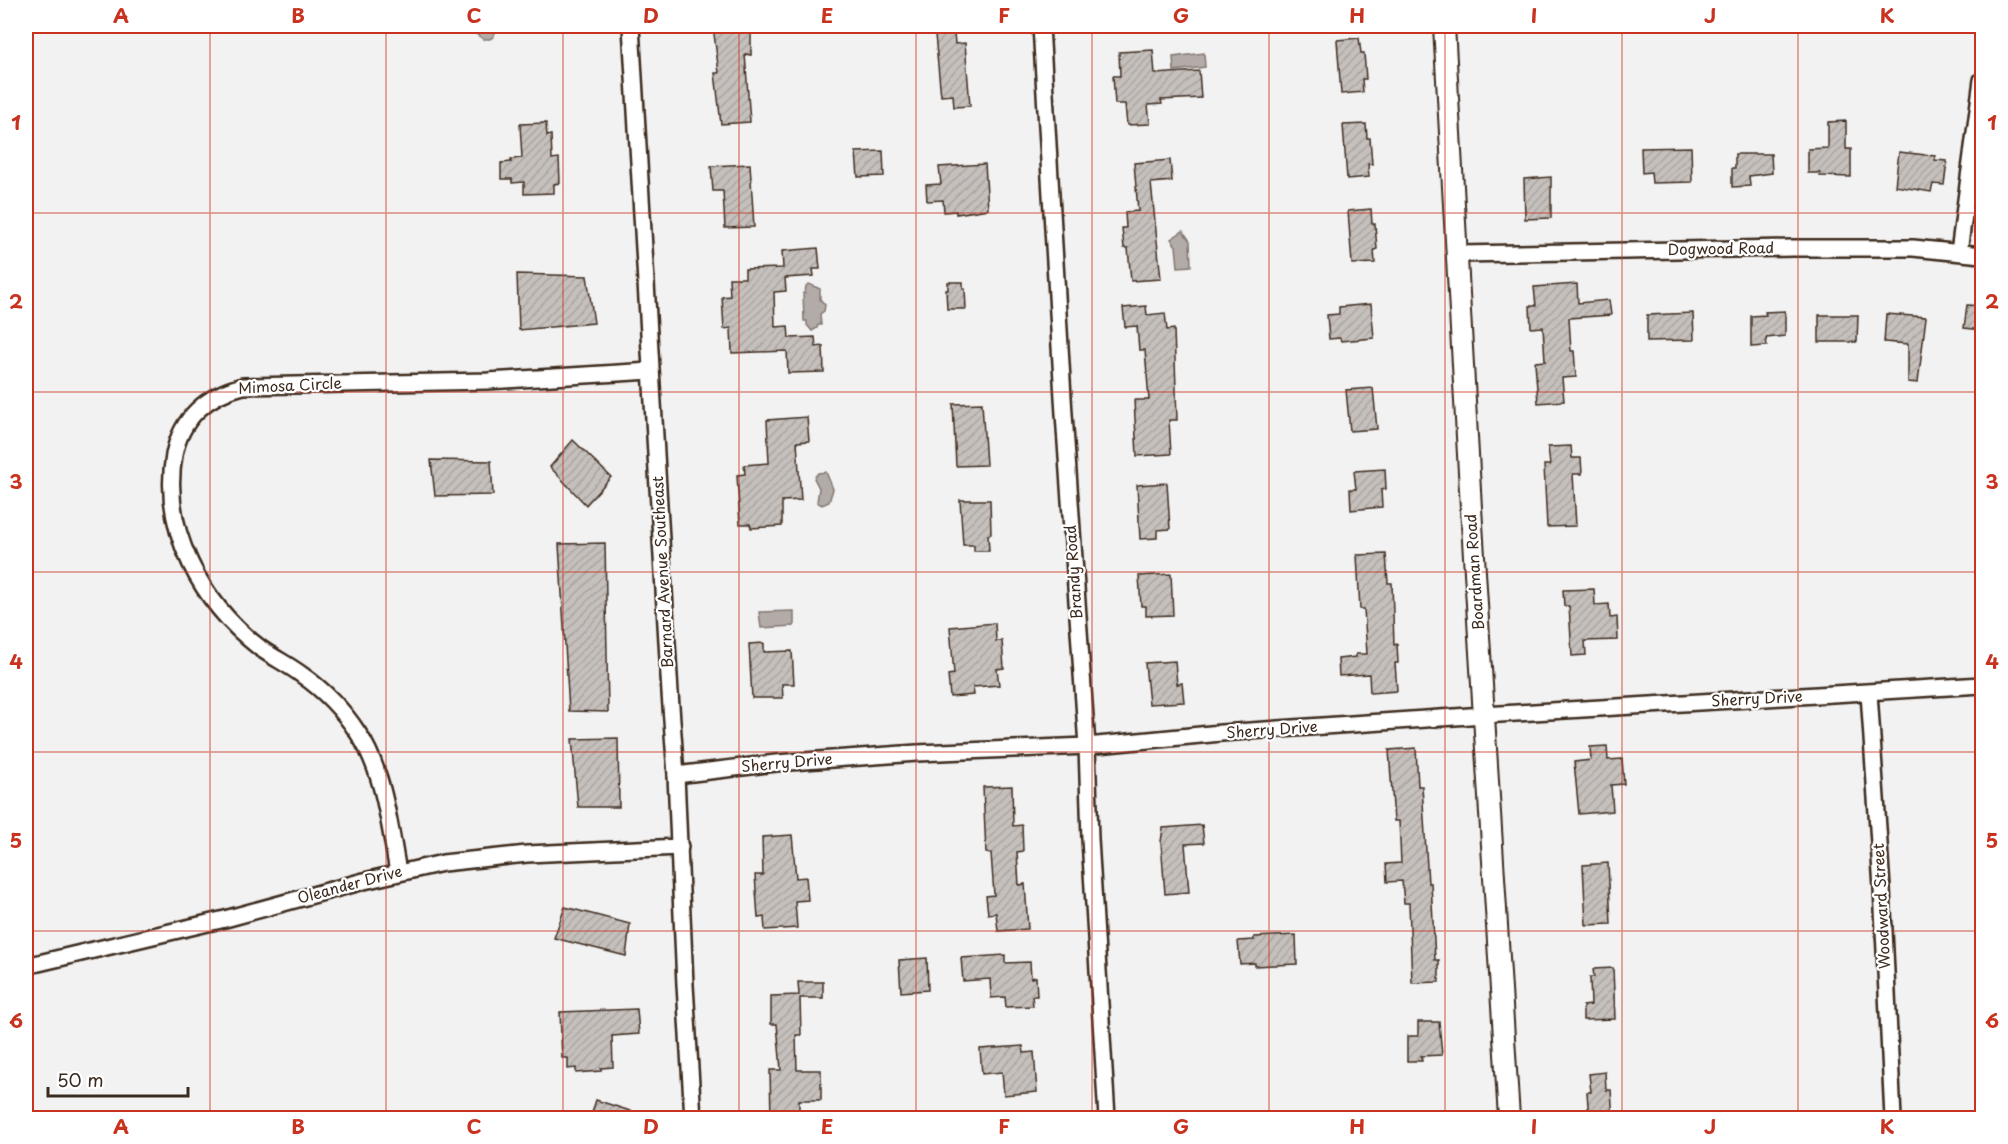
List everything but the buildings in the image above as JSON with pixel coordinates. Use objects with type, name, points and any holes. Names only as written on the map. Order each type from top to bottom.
[{"type":"street","name":"Barnard Avenue Southeast","points":[[631,26],[676,775],[693,1119]]},
{"type":"street","name":"Brandy Road","points":[[1041,26],[1087,746],[1107,1119]]},
{"type":"street","name":"Boardman Road","points":[[1444,26],[1509,1119]]},
{"type":"street","points":[[1959,252],[1983,80]]},
{"type":"street","name":"Dogwood Road","points":[[1458,254],[1913,248],[1983,255]]},
{"type":"street","name":"Mimosa Circle","points":[[398,872],[389,821],[373,763],[360,736],[335,702],[319,687],[262,649],[225,616],[195,575],[183,545],[173,504],[173,461],[177,440],[185,424],[204,403],[216,395],[243,386],[488,381],[651,371]]},
{"type":"street","name":"Sherry Drive","points":[[676,775],[776,763],[917,753],[1087,746],[1221,733],[1484,715],[1983,685]]},
{"type":"street","name":"Woodward Street","points":[[1869,693],[1882,888],[1893,1119]]},
{"type":"street","name":"Oleander Drive","points":[[26,966],[225,920],[398,872],[485,857],[680,847]]},
{"type":"shaded area","points":[[465,26],[493,26],[496,28],[494,36],[490,39],[483,39]]},
{"type":"shaded area","points":[[1204,53],[1205,67],[1174,71],[1173,57]]},
{"type":"shaded area","points":[[1183,231],[1190,241],[1191,266],[1178,267],[1176,246],[1171,239]]},
{"type":"shaded area","points":[[809,284],[820,289],[820,299],[825,305],[824,311],[820,314],[821,325],[812,331],[807,321],[804,321],[803,293]]},
{"type":"shaded area","points":[[826,472],[833,489],[829,502],[822,505],[817,502],[819,488],[814,478],[818,473]]},
{"type":"shaded area","points":[[794,611],[794,626],[761,628],[759,612]]}]
